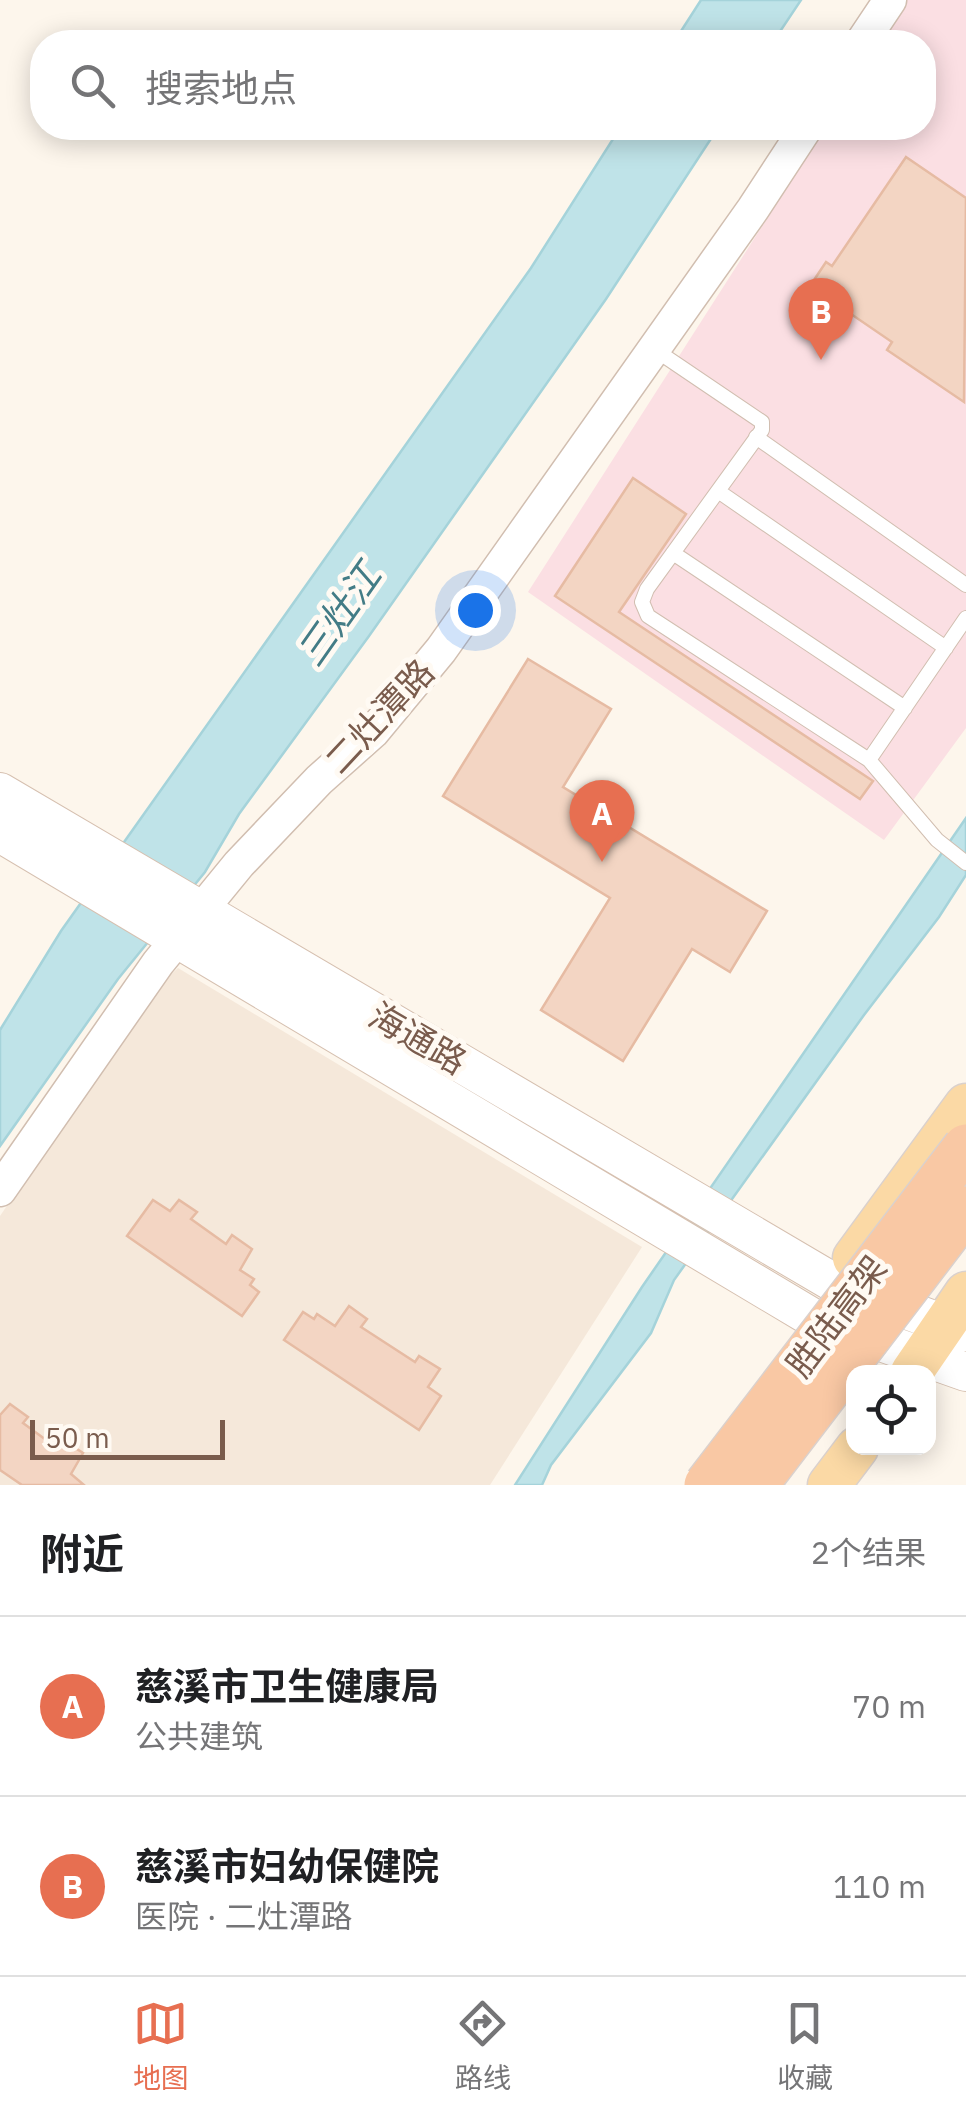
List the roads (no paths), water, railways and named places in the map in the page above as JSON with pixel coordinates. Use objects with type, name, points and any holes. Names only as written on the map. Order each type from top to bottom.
[{"type":"highway","name":"胜陆高架","points":[[707,1485],[966,1146]]},
{"type":"highway","name":"胜陆高架","points":[[756,1485],[966,1209]]},
{"type":"main road","name":"海通路","points":[[0,792],[824,1301]]},
{"type":"main road","name":"海通路","points":[[0,834],[824,1301]]},
{"type":"main road","points":[[691,1485],[966,1105]]},
{"type":"main road","points":[[824,1301],[942,1336],[966,1372]]},
{"type":"main road","points":[[829,1485],[852,1455]]},
{"type":"street","points":[[870,30],[890,0]]},
{"type":"street","name":"二灶潭路","points":[[0,1190],[158,962],[239,864],[319,780],[373,732],[441,650],[798,140]]},
{"type":"lane","points":[[654,349],[762,422],[756,438],[642,602],[648,616],[870,760],[937,840],[966,863]]},
{"type":"lane","points":[[756,438],[966,585]]},
{"type":"lane","points":[[718,490],[946,648]]},
{"type":"lane","points":[[674,553],[905,708]]},
{"type":"lane","points":[[870,760],[966,618]]},
{"type":"water","points":[[701,0],[801,0],[781,30],[682,30]]},
{"type":"water","name":"三灶江","points":[[612,140],[710,140],[606,299],[239,814],[205,872],[118,979],[0,1146],[0,1030],[61,931],[531,268]]},
{"type":"water","points":[[966,818],[966,875],[939,917],[674,1280],[651,1333],[551,1465],[542,1485],[515,1485],[642,1287]]},
{"type":"place","name":"慈溪市妇幼保健院","points":[[821,360]]},
{"type":"place","name":"慈溪市卫生健康局","points":[[602,862]]}]
